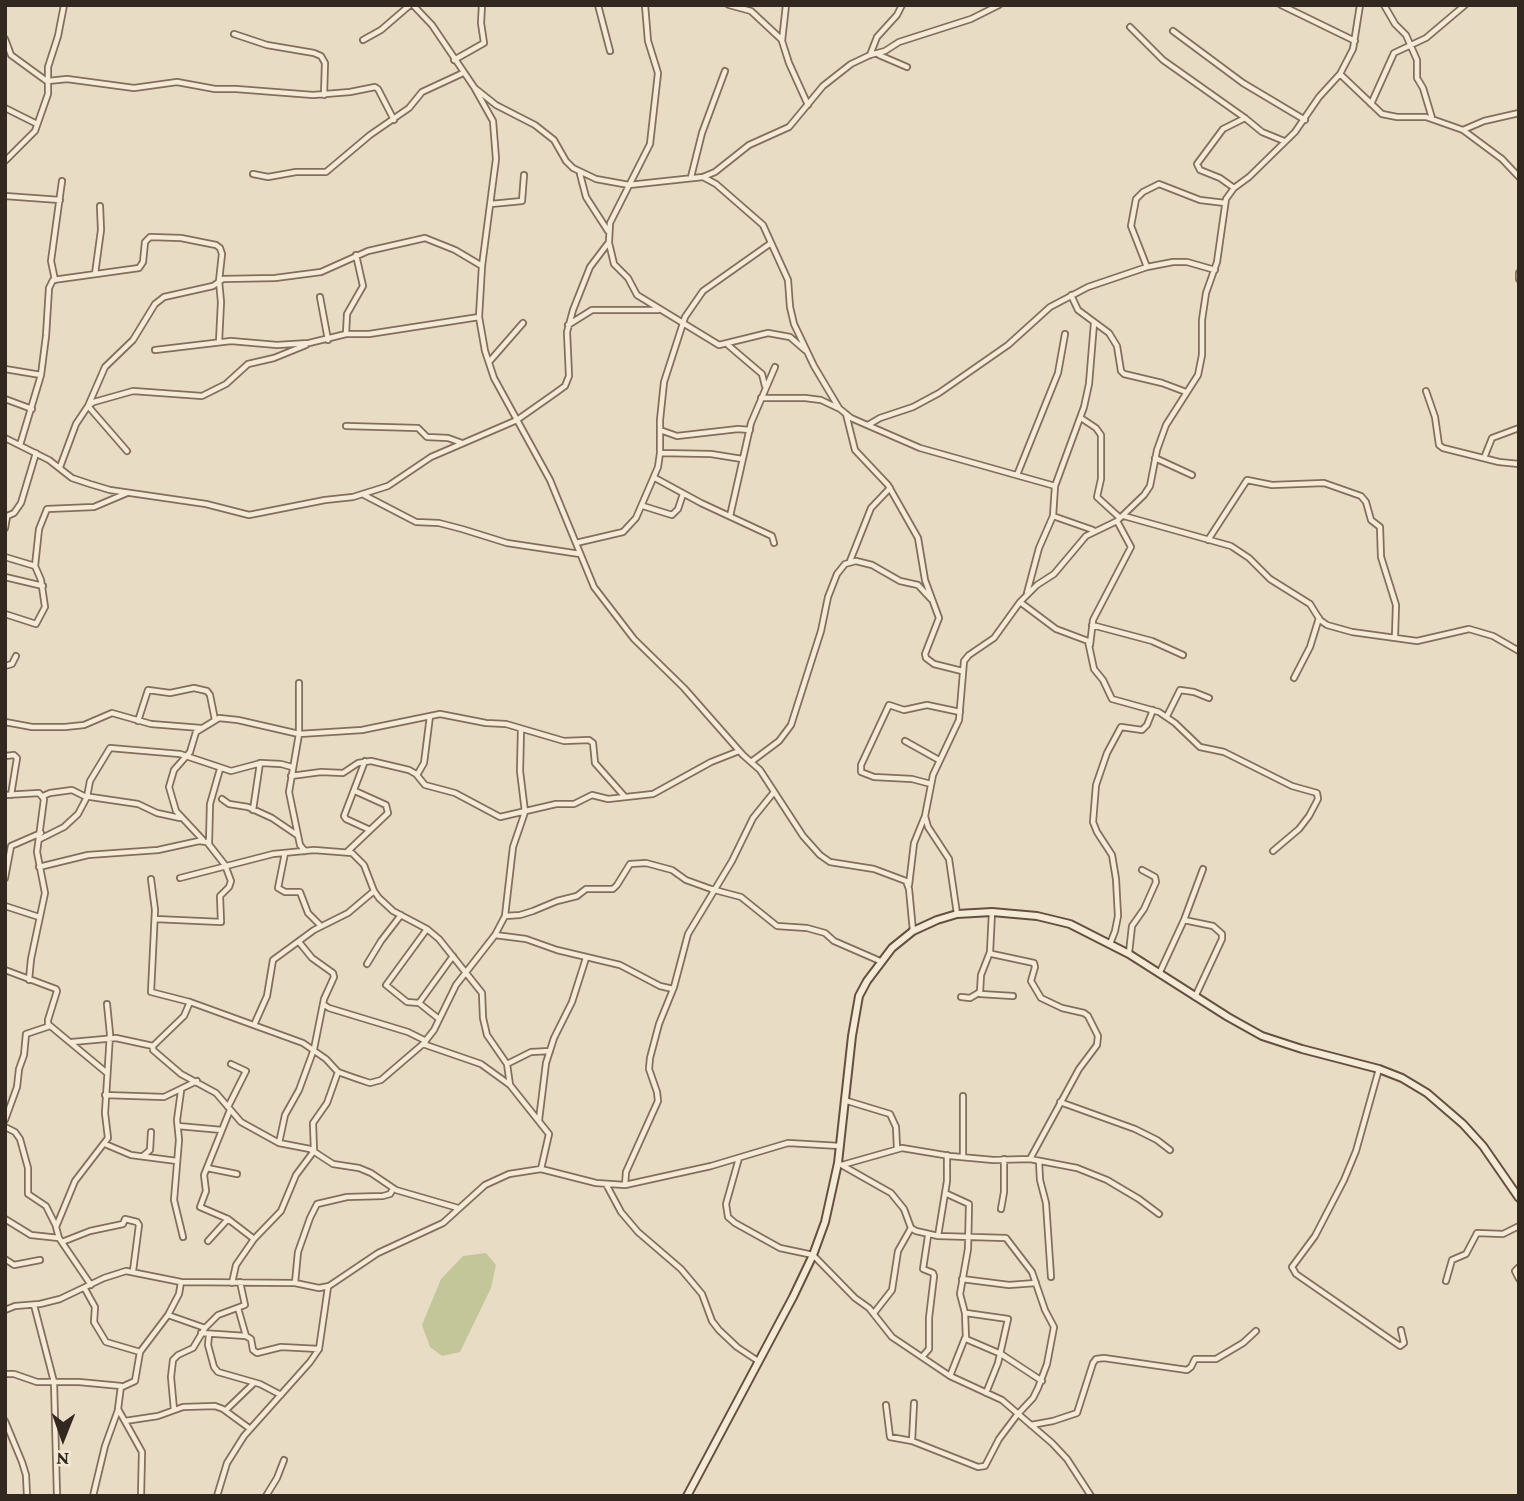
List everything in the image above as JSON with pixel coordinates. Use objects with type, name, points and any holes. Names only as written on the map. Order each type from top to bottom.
[{"type":"main road","points":[[687,1496],[793,1297],[825,1222],[840,1164],[844,1099],[858,1001],[880,961],[891,948],[913,932],[937,920],[957,914],[992,912],[1053,919],[1070,924],[1129,954],[1195,997],[1266,1038],[1379,1069],[1402,1078],[1427,1093],[1463,1124],[1483,1146],[1519,1198]]},
{"type":"street","points":[[5,161],[31,136],[37,124],[47,97],[49,64],[64,5]]},
{"type":"street","points":[[363,40],[381,30],[412,5],[432,25],[493,121],[496,159],[482,265],[479,317],[494,378],[550,481],[594,587],[621,624],[701,706],[739,751],[760,770],[803,836],[824,859],[874,869],[904,880],[909,886]]},
{"type":"street","points":[[454,60],[484,43],[482,5]]},
{"type":"street","points":[[598,5],[610,51]]},
{"type":"street","points":[[645,5],[648,41],[658,73],[657,86],[650,144],[610,223],[608,232],[614,264],[628,278],[635,292],[659,310],[719,345],[727,345],[755,335],[774,334],[792,337],[808,354]]},
{"type":"street","points":[[729,5],[750,11],[782,41]]},
{"type":"street","points":[[786,5],[782,41],[808,105]]},
{"type":"street","points":[[870,55],[877,37],[897,15],[902,5]]},
{"type":"street","points":[[474,88],[496,105],[526,119],[551,137],[561,149],[566,161],[580,173],[600,180],[629,184],[703,177],[719,170],[749,145],[789,127],[823,86],[870,55],[884,52],[899,42],[971,19],[999,5]]},
{"type":"street","points":[[1281,5],[1355,41]]},
{"type":"street","points":[[913,932],[909,886],[914,843],[925,816],[939,760],[957,727],[964,661],[969,654],[994,638],[1027,594],[1054,574],[1084,538],[1120,518],[1148,490],[1166,425],[1198,375],[1206,293],[1215,270],[1225,203],[1234,188],[1277,151],[1305,120],[1319,97],[1340,74],[1349,60],[1355,41],[1360,5]]},
{"type":"street","points":[[1384,5],[1406,35],[1417,60],[1417,79],[1423,88],[1433,119]]},
{"type":"street","points":[[1371,104],[1391,56],[1398,50],[1426,38],[1465,5]]},
{"type":"street","points":[[1129,27],[1163,60],[1262,132],[1284,141]]},
{"type":"street","points":[[1172,32],[1243,83],[1305,120]]},
{"type":"street","points":[[234,34],[271,46],[313,53],[321,57],[325,64],[324,95]]},
{"type":"street","points":[[5,39],[7,53],[49,82],[67,79],[134,88],[158,86],[170,81],[215,89],[324,95],[375,87],[394,120]]},
{"type":"street","points":[[870,55],[886,57],[907,67]]},
{"type":"street","points":[[691,177],[698,145],[725,71]]},
{"type":"street","points":[[253,174],[268,177],[296,172],[326,172],[370,135],[411,106],[422,92],[463,73]]},
{"type":"street","points":[[1340,74],[1387,116],[1433,119],[1463,130],[1502,159],[1519,177]]},
{"type":"street","points":[[5,108],[37,124]]},
{"type":"street","points":[[1463,130],[1484,121],[1519,113]]},
{"type":"street","points":[[1234,188],[1220,177],[1200,170],[1197,164],[1223,129],[1245,118]]},
{"type":"street","points":[[580,173],[586,197],[608,232]]},
{"type":"street","points":[[491,204],[523,201],[524,174]]},
{"type":"street","points":[[703,177],[716,184],[757,219],[788,280],[791,312],[808,354],[840,409]]},
{"type":"street","points":[[55,280],[51,261],[62,181]]},
{"type":"street","points":[[1147,267],[1131,226],[1136,199],[1143,192],[1159,184],[1200,200],[1225,203]]},
{"type":"street","points":[[5,196],[60,200]]},
{"type":"street","points":[[95,274],[101,230],[100,206]]},
{"type":"street","points":[[20,445],[41,375],[48,288],[55,280],[139,268],[143,262],[145,242],[149,237],[181,238],[218,246],[222,254],[219,342]]},
{"type":"street","points":[[60,467],[76,424],[88,406],[105,367],[133,340],[158,301],[170,295],[213,286],[219,281],[309,274],[368,251],[425,238],[482,265]]},
{"type":"street","points":[[5,438],[60,467],[76,480],[110,489],[206,504],[245,515],[364,495],[394,483],[431,457],[517,420],[567,382],[568,325],[590,267],[609,242]]},
{"type":"street","points":[[576,544],[622,532],[636,518],[654,478],[660,453],[664,382],[682,324],[703,291],[771,243]]},
{"type":"street","points":[[346,334],[348,314],[363,287],[356,256]]},
{"type":"street","points":[[868,425],[939,393],[1008,345],[1050,307],[1070,295],[1147,267],[1179,261],[1215,270]]},
{"type":"street","points":[[1519,273],[1519,279]]},
{"type":"street","points":[[1070,295],[1078,310],[1109,333],[1117,345],[1121,371],[1124,374],[1162,383],[1186,393]]},
{"type":"street","points":[[320,297],[328,340]]},
{"type":"street","points":[[568,325],[592,310],[659,310]]},
{"type":"street","points":[[88,406],[107,397],[133,391],[202,396],[226,384],[247,364],[274,358],[309,344],[346,334],[369,334],[479,317]]},
{"type":"street","points":[[489,363],[523,323]]},
{"type":"street","points":[[1027,594],[1038,548],[1053,516],[1055,486],[1066,451],[1081,418],[1089,384],[1094,323]]},
{"type":"street","points":[[1017,475],[1058,373],[1065,334]]},
{"type":"street","points":[[155,350],[219,342],[309,344]]},
{"type":"street","points":[[727,345],[762,374],[765,386]]},
{"type":"street","points":[[730,516],[750,430],[765,386],[775,367]]},
{"type":"street","points":[[5,369],[41,375]]},
{"type":"street","points":[[1426,391],[1435,417],[1439,445],[1484,458],[1519,464]]},
{"type":"street","points":[[761,398],[816,399],[920,448],[1055,486]]},
{"type":"street","points":[[5,399],[32,409]]},
{"type":"street","points":[[88,406],[127,451]]},
{"type":"street","points":[[846,414],[855,450],[890,488],[917,534],[925,580],[939,619],[925,654],[926,658],[934,664],[962,671]]},
{"type":"street","points":[[1081,418],[1101,435],[1101,479],[1097,498],[1120,518],[1236,549],[1269,579],[1310,604],[1327,625],[1352,632],[1417,641],[1469,629],[1493,636],[1519,651]]},
{"type":"street","points":[[346,426],[418,428],[427,438],[448,438],[463,443]]},
{"type":"street","points":[[1484,458],[1492,438],[1519,428]]},
{"type":"street","points":[[660,430],[677,436],[750,430]]},
{"type":"street","points":[[5,528],[6,517],[14,513],[21,503],[36,453]]},
{"type":"street","points":[[660,453],[711,454],[742,459]]},
{"type":"street","points":[[1155,458],[1192,475]]},
{"type":"street","points":[[654,478],[773,536],[774,543]]},
{"type":"street","points":[[1208,540],[1247,480],[1272,485],[1324,483],[1361,496],[1366,502],[1371,520],[1380,527],[1381,557],[1396,605],[1395,636]]},
{"type":"street","points":[[751,762],[779,741],[791,725],[837,574],[850,561],[871,508],[890,488]]},
{"type":"street","points":[[5,614],[36,624],[45,607],[43,586],[35,566],[39,529],[47,509],[94,507],[129,492]]},
{"type":"street","points":[[643,506],[672,515],[678,509],[683,494]]},
{"type":"street","points":[[364,495],[416,522],[439,523],[507,543],[580,554]]},
{"type":"street","points":[[1053,516],[1094,531]]},
{"type":"street","points":[[1120,518],[1131,547],[1092,625],[1090,646],[1093,666],[1104,681],[1109,697],[1115,701],[1167,716],[1200,747],[1224,752],[1292,786],[1319,794],[1304,823],[1273,851]]},
{"type":"street","points":[[5,557],[35,566]]},
{"type":"street","points":[[850,561],[872,565],[900,581],[918,585],[931,599]]},
{"type":"street","points":[[5,577],[43,586]]},
{"type":"street","points":[[1020,602],[1049,625],[1084,639],[1090,646]]},
{"type":"street","points":[[1294,678],[1310,647],[1319,617]]},
{"type":"street","points":[[1092,625],[1152,641],[1183,655]]},
{"type":"street","points":[[5,666],[12,664],[16,656]]},
{"type":"street","points":[[299,684],[299,734],[289,792],[300,845],[306,852]]},
{"type":"street","points":[[138,721],[148,690],[170,693],[194,688],[207,691],[210,695],[215,720]]},
{"type":"street","points":[[1167,716],[1180,690],[1209,698]]},
{"type":"street","points":[[931,784],[912,779],[874,777],[860,772],[861,765],[889,705],[904,710],[927,705],[960,712]]},
{"type":"street","points":[[1110,944],[1118,916],[1116,879],[1112,855],[1093,821],[1096,785],[1107,753],[1121,727],[1142,730],[1153,710]]},
{"type":"street","points":[[5,722],[32,727],[65,727],[84,725],[109,713],[161,726],[201,728]]},
{"type":"street","points":[[155,919],[221,922],[220,895],[231,883],[225,865],[209,844],[182,819],[173,806],[169,787],[174,770],[187,757],[196,732],[215,720],[231,719],[299,734],[362,730],[446,715],[506,724],[564,741],[592,741],[594,763],[625,797]]},
{"type":"street","points":[[417,775],[424,763],[430,716]]},
{"type":"street","points":[[151,879],[155,896],[155,919],[151,992],[190,1002],[314,1049],[338,1072],[365,1082],[377,1082],[424,1042],[466,972],[495,935],[505,916],[513,846],[525,812],[520,771],[521,729]]},
{"type":"street","points":[[905,741],[939,760]]},
{"type":"street","points":[[40,839],[64,827],[74,818],[87,797],[90,781],[109,749],[177,753],[220,769],[235,771],[260,763],[292,767]]},
{"type":"street","points":[[291,776],[321,772],[343,773],[365,761],[409,770],[425,785],[455,793],[498,817],[556,804],[574,804],[592,795],[606,799],[659,792],[711,762],[739,751]]},
{"type":"street","points":[[5,756],[17,757],[8,795],[36,792],[43,796]]},
{"type":"street","points":[[365,761],[344,817],[370,830]]},
{"type":"street","points":[[253,810],[260,763]]},
{"type":"street","points":[[209,844],[210,804],[220,769]]},
{"type":"street","points":[[43,796],[72,790],[87,797],[138,804],[155,813],[182,819]]},
{"type":"street","points":[[180,878],[225,865],[286,853],[348,851],[387,815],[387,807],[355,791]]},
{"type":"street","points":[[625,1185],[626,1172],[658,1099],[649,1065],[659,1024],[673,989],[688,934],[732,862],[753,818],[774,791]]},
{"type":"street","points":[[29,979],[45,891],[37,852],[43,796]]},
{"type":"street","points":[[222,799],[229,804],[272,818],[298,836]]},
{"type":"street","points":[[925,816],[930,831],[949,859],[957,914]]},
{"type":"street","points":[[5,878],[11,846],[41,833]]},
{"type":"street","points":[[39,867],[88,855],[158,850],[203,840]]},
{"type":"street","points":[[348,851],[363,865],[374,891],[388,907],[427,929],[453,956],[482,993],[487,1035],[507,1064],[510,1085]]},
{"type":"street","points":[[286,853],[278,888],[285,892],[300,892],[308,913],[321,926]]},
{"type":"street","points":[[505,916],[533,911],[577,896],[586,889],[613,889],[628,866],[646,863],[672,870],[686,880],[745,900],[777,926],[807,928],[825,933],[834,941],[880,961]]},
{"type":"street","points":[[1159,974],[1184,920],[1203,869]]},
{"type":"street","points":[[1129,954],[1132,926],[1144,909],[1156,882],[1155,877],[1142,870]]},
{"type":"street","points":[[254,1026],[267,996],[272,962],[321,926],[348,913],[374,891]]},
{"type":"street","points":[[5,906],[39,917]]},
{"type":"street","points":[[979,993],[982,973],[990,952],[992,912]]},
{"type":"street","points":[[367,964],[401,915]]},
{"type":"street","points":[[1184,920],[1213,926],[1221,931],[1222,936],[1195,997]]},
{"type":"street","points":[[427,929],[386,985],[407,1002],[419,1003],[439,1019]]},
{"type":"street","points":[[495,935],[530,940],[586,958],[620,965],[660,986],[673,989]]},
{"type":"street","points":[[279,1143],[284,1118],[299,1090],[314,1049],[323,1003],[334,975],[310,956],[299,942]]},
{"type":"street","points":[[990,952],[994,956],[1034,963],[1031,982],[1041,998],[1062,1008],[1084,1013],[1098,1039],[1030,1159]]},
{"type":"street","points":[[419,1003],[453,956]]},
{"type":"street","points":[[539,1121],[545,1069],[550,1051],[572,1002],[586,958]]},
{"type":"street","points":[[5,970],[57,990],[48,1020],[50,1026],[108,1074]]},
{"type":"street","points":[[961,997],[970,998],[979,993],[1013,996]]},
{"type":"street","points":[[153,1046],[184,1016],[190,1002]]},
{"type":"street","points":[[323,1003],[329,1008],[408,1032],[424,1042],[481,1064],[498,1074],[548,1132],[549,1139],[541,1169]]},
{"type":"street","points":[[56,1227],[75,1181],[108,1138],[105,1113],[109,1038],[107,1004]]},
{"type":"street","points":[[5,1120],[17,1087],[26,1034],[50,1026]]},
{"type":"street","points":[[72,1042],[109,1038],[153,1046]]},
{"type":"street","points":[[153,1046],[154,1052],[163,1060],[216,1093],[244,1124],[279,1143],[300,1146],[333,1164],[372,1173],[393,1189],[459,1208]]},
{"type":"street","points":[[507,1064],[531,1052],[550,1051]]},
{"type":"street","points":[[231,1064],[246,1071],[203,1178],[205,1192],[200,1208],[228,1219],[254,1239]]},
{"type":"street","points":[[1379,1069],[1356,1151],[1344,1181],[1315,1236],[1292,1267],[1317,1289],[1401,1346],[1404,1343],[1401,1330]]},
{"type":"street","points":[[232,1283],[236,1265],[254,1239],[281,1211],[296,1175],[314,1152],[313,1123],[327,1104],[338,1072]]},
{"type":"street","points":[[105,1095],[160,1097],[181,1091],[197,1082]]},
{"type":"street","points":[[181,1091],[175,1210],[183,1237]]},
{"type":"street","points":[[963,1096],[963,1156]]},
{"type":"street","points":[[844,1099],[890,1114],[896,1127],[897,1149]]},
{"type":"street","points":[[1060,1102],[1135,1129],[1170,1150]]},
{"type":"street","points":[[178,1126],[222,1130]]},
{"type":"street","points":[[5,1127],[15,1132],[20,1139],[28,1168],[28,1194],[46,1206],[60,1240],[91,1285]]},
{"type":"street","points":[[142,1156],[150,1150],[151,1132]]},
{"type":"street","points":[[105,1143],[126,1153],[177,1161]]},
{"type":"street","points":[[5,1310],[52,1301],[119,1272],[133,1271],[181,1282],[295,1283],[319,1288],[336,1283],[377,1253],[443,1223],[493,1180],[509,1174],[541,1169],[606,1184],[625,1185],[739,1158],[788,1143],[840,1146]]},
{"type":"street","points":[[840,1164],[897,1149],[912,1148],[947,1155],[1030,1159],[1077,1168],[1107,1180],[1159,1214]]},
{"type":"street","points":[[938,1236],[945,1193],[947,1155]]},
{"type":"street","points":[[739,1158],[726,1204],[728,1217],[780,1248],[813,1255],[855,1298],[874,1313],[892,1337],[950,1376],[1002,1401],[1031,1425],[1067,1459],[1091,1496]]},
{"type":"street","points":[[1001,1209],[1004,1159]]},
{"type":"street","points":[[1039,1161],[1040,1180],[1046,1203],[1051,1277]]},
{"type":"street","points":[[840,1164],[891,1193],[904,1209],[911,1228],[928,1236],[1004,1237],[1032,1272],[1054,1327],[1042,1381],[985,1466],[888,1435],[886,1405]]},
{"type":"street","points":[[207,1168],[237,1174]]},
{"type":"street","points":[[606,1184],[621,1212],[638,1232],[681,1269],[702,1294],[712,1321],[719,1330],[758,1361]]},
{"type":"street","points":[[295,1283],[298,1252],[317,1204],[347,1197],[383,1196],[390,1194],[393,1189]]},
{"type":"street","points":[[945,1193],[969,1204],[968,1238],[960,1294],[965,1313],[965,1337],[950,1376]]},
{"type":"street","points":[[5,1219],[31,1236],[60,1240],[123,1224],[125,1219],[137,1222],[139,1225],[133,1271]]},
{"type":"street","points":[[208,1241],[228,1219]]},
{"type":"street","points":[[874,1313],[892,1290],[898,1251],[911,1228]]},
{"type":"street","points":[[1446,1281],[1452,1260],[1466,1254],[1477,1233],[1503,1234],[1517,1230]]},
{"type":"street","points":[[922,1357],[929,1349],[929,1318],[934,1276],[923,1269],[928,1236]]},
{"type":"street","points":[[5,1259],[14,1265],[40,1260]]},
{"type":"street","points":[[1519,1267],[1515,1271],[1519,1279]]},
{"type":"street","points":[[962,1279],[1009,1285],[1036,1283]]},
{"type":"street","points":[[5,1374],[14,1374],[37,1382],[110,1384],[122,1387],[135,1381],[140,1352],[168,1315],[179,1294],[181,1282]]},
{"type":"street","points":[[174,1410],[171,1377],[173,1360],[193,1348],[203,1330],[218,1315],[246,1304],[240,1282]]},
{"type":"street","points":[[217,1496],[227,1463],[249,1429],[319,1349],[328,1286]]},
{"type":"street","points":[[85,1289],[95,1307],[94,1322],[106,1342],[140,1352]]},
{"type":"street","points":[[34,1305],[54,1382],[57,1496]]},
{"type":"street","points":[[238,1308],[246,1336]]},
{"type":"street","points":[[965,1313],[1007,1318],[1000,1354],[986,1393]]},
{"type":"street","points":[[168,1315],[209,1335],[246,1336],[251,1339],[253,1350],[257,1353],[281,1347],[319,1349]]},
{"type":"street","points":[[1031,1425],[1077,1413],[1096,1359],[1188,1370],[1196,1358],[1217,1358],[1256,1332]]},
{"type":"street","points":[[209,1335],[208,1345],[217,1371],[281,1395]]},
{"type":"street","points":[[965,1337],[1000,1354],[1042,1381]]},
{"type":"street","points":[[226,1410],[254,1383]]},
{"type":"street","points":[[93,1496],[122,1387]]},
{"type":"street","points":[[912,1441],[914,1403]]},
{"type":"street","points":[[125,1421],[158,1416],[189,1406],[210,1406],[226,1410],[249,1429]]},
{"type":"street","points":[[118,1409],[142,1452],[141,1496]]},
{"type":"street","points":[[5,1421],[26,1475],[27,1496]]},
{"type":"street","points":[[266,1496],[284,1460]]},
{"type":"green space","points":[[486,1253],[496,1265],[491,1288],[460,1352],[442,1356],[430,1347],[422,1325],[441,1279],[463,1256]]}]
